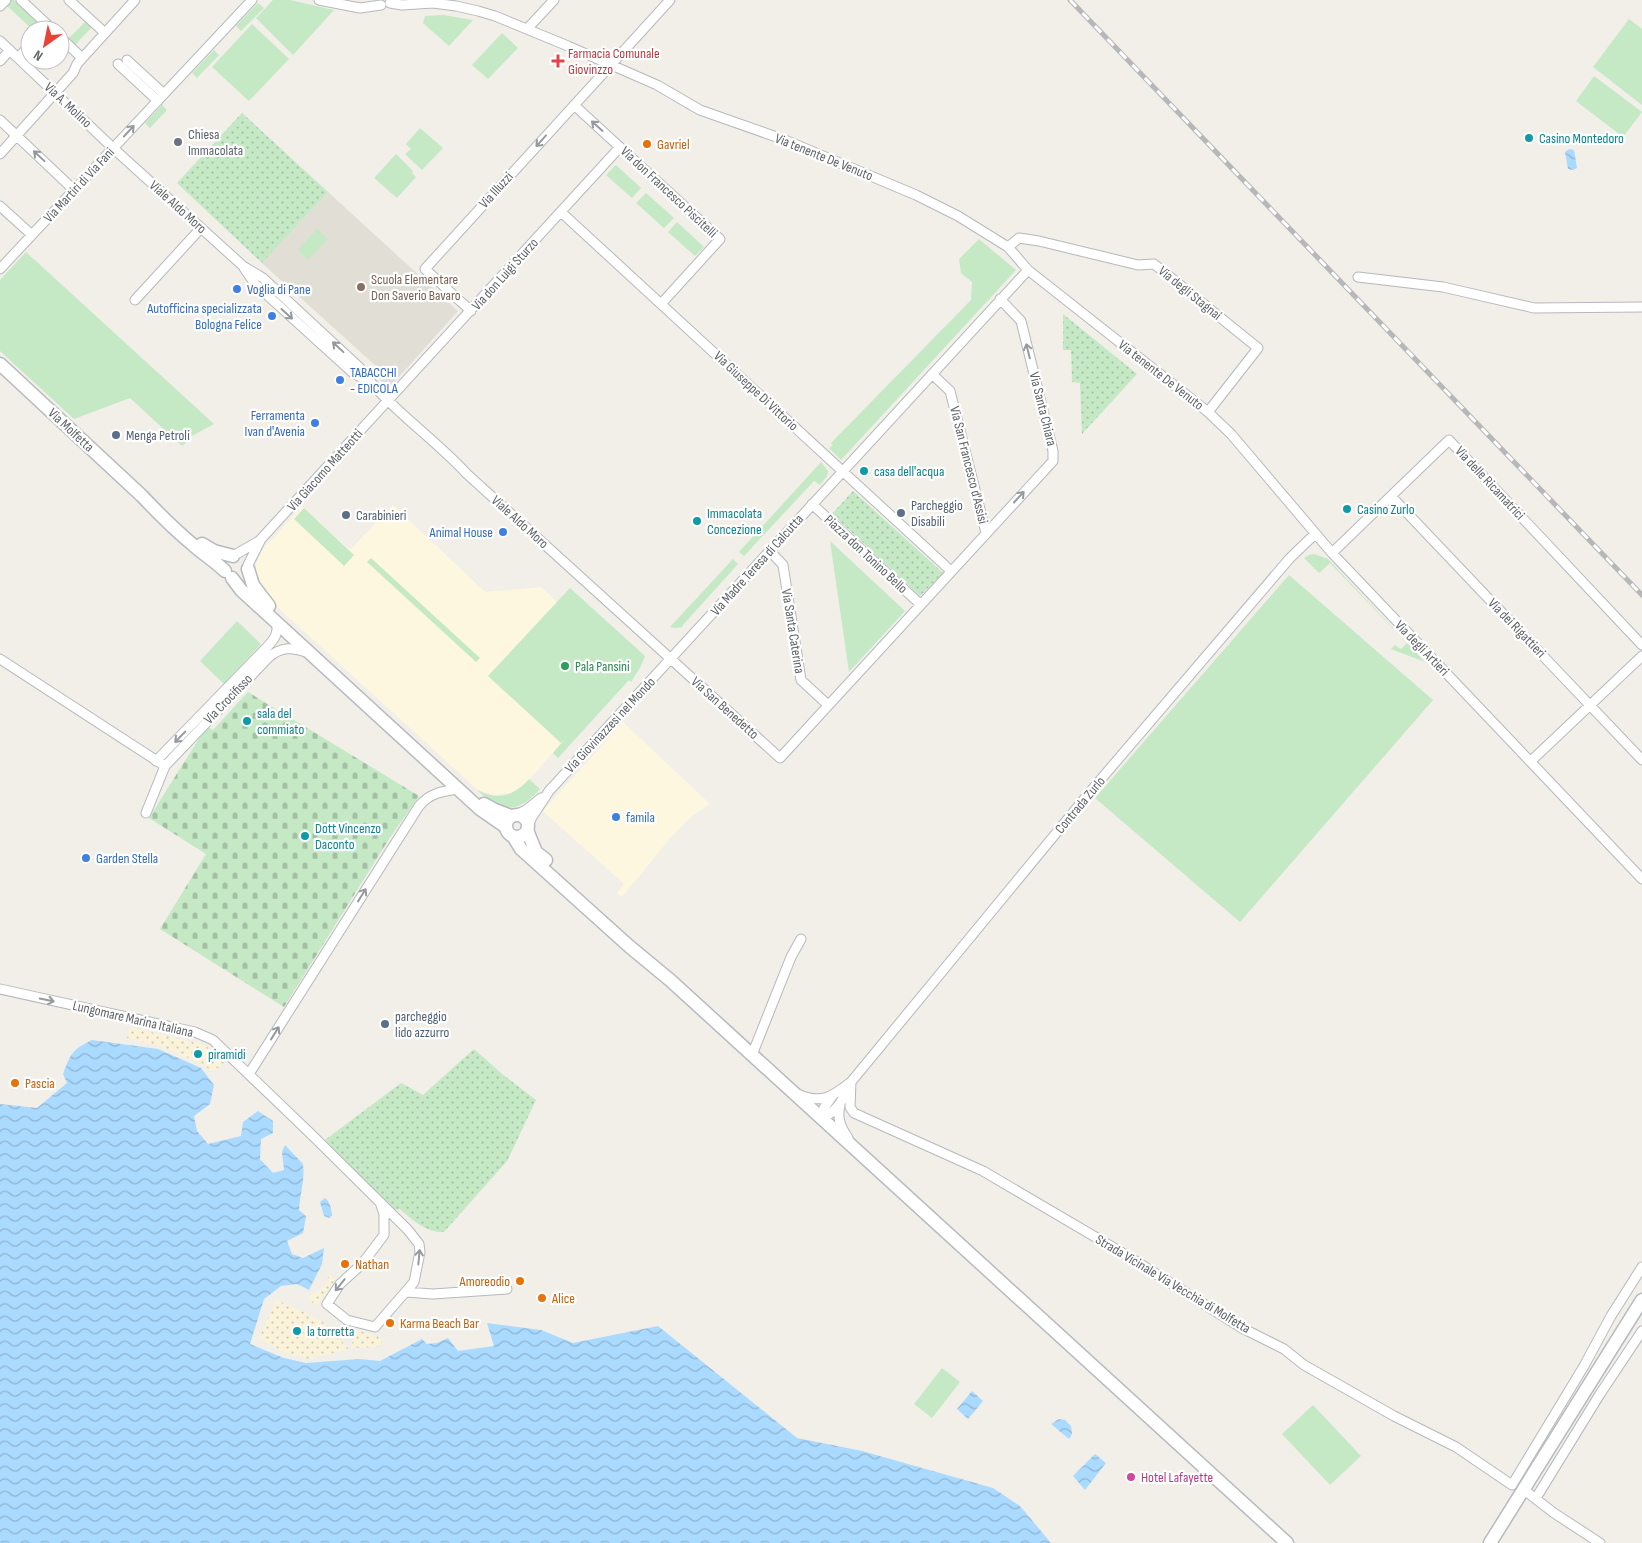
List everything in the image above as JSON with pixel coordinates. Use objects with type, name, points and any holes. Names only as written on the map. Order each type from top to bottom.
[{"type":"main road","name":"Via Molfetta","points":[[0,364],[142,496]]},
{"type":"main road","points":[[142,496],[166,512],[203,546],[214,551],[244,558],[252,584],[277,614],[483,802],[511,823],[522,835],[527,828]]},
{"type":"main road","points":[[142,496],[190,543],[218,564],[241,590],[485,813],[511,823]]},
{"type":"main road","points":[[228,575],[225,563],[227,559],[233,556]]},
{"type":"main road","points":[[228,575],[240,578],[246,573],[248,567]]},
{"type":"main road","points":[[511,823],[522,816],[525,819],[536,852],[635,943],[670,980]]},
{"type":"main road","points":[[511,823],[515,841],[528,855],[623,941],[670,980],[1287,1543]]},
{"type":"main road","points":[[1490,1543],[1518,1487],[1642,1300]]},
{"type":"street","points":[[21,0],[40,20]]},
{"type":"street","points":[[0,154],[73,73],[82,58],[135,0]]},
{"type":"street","name":"Via Martiri di Via Fani","points":[[0,269],[252,0]]},
{"type":"street","name":"Via tenente De Venuto","points":[[319,0],[360,8],[386,2],[402,5],[433,3],[456,6],[495,16],[657,85],[700,110],[785,140],[916,195],[958,216],[1008,247],[1028,270],[1208,412]]},
{"type":"street","points":[[528,29],[554,0]]},
{"type":"street","name":"Via Illuzzi","points":[[471,311],[425,269],[670,0]]},
{"type":"street","points":[[73,1],[105,33]]},
{"type":"street","name":"Via A. Molino","points":[[0,41],[113,148]]},
{"type":"street","points":[[70,47],[82,58]]},
{"type":"street","points":[[0,61],[10,50]]},
{"type":"street","points":[[123,62],[161,98]]},
{"type":"street","name":"Via don Francesco Piscitelli","points":[[574,105],[720,239],[661,304]]},
{"type":"street","points":[[0,120],[74,190]]},
{"type":"street","name":"Via don Luigi Sturzo","points":[[389,400],[620,147]]},
{"type":"street","name":"Viale Aldo Moro","points":[[113,148],[243,266],[255,284],[353,373],[370,383],[389,400],[448,454],[466,474],[671,659]]},
{"type":"street","points":[[0,206],[32,235]]},
{"type":"street","name":"Via Giuseppe Di Vittorio","points":[[561,212],[951,571]]},
{"type":"street","points":[[135,300],[201,228]]},
{"type":"street","name":"Via degli Stagnai","points":[[1008,247],[1019,238],[1039,240],[1138,265],[1154,264],[1258,348],[1208,412]]},
{"type":"street","name":"Via Madre Teresa di Calcutta","points":[[671,659],[1028,270]]},
{"type":"street","points":[[1358,277],[1443,287],[1534,308],[1642,307]]},
{"type":"street","name":"Via Santa Chiara","points":[[986,533],[1053,461],[1054,456],[1021,321],[1000,299]]},
{"type":"street","name":"Via San Francesco d'Assisi","points":[[932,374],[950,391],[986,533]]},
{"type":"street","name":"Via Giacomo Matteotti","points":[[233,556],[261,539],[389,400]]},
{"type":"street","name":"Via degli Artieri","points":[[1208,412],[1231,434],[1332,553],[1642,879]]},
{"type":"street","name":"Via delle Ricamatrici","points":[[1332,553],[1449,440],[1642,645]]},
{"type":"street","name":"Via dei Rigattieri","points":[[1391,496],[1642,760]]},
{"type":"street","name":"Piazza don Tonino Bello","points":[[812,504],[920,604]]},
{"type":"street","points":[[828,706],[986,533]]},
{"type":"street","name":"Contrada Zurlo","points":[[851,1082],[1097,784],[1290,558],[1315,534]]},
{"type":"street","name":"Via Giacomo Matteotti","points":[[248,567],[261,539]]},
{"type":"street","name":"Via Santa Caterina","points":[[770,551],[783,564],[801,680],[828,706]]},
{"type":"street","name":"Via Crocifisso","points":[[161,764],[272,642],[278,630],[277,623]]},
{"type":"street","name":"Via Crocifisso","points":[[161,764],[274,652],[289,648],[309,652]]},
{"type":"street","points":[[1530,761],[1642,656]]},
{"type":"street","points":[[0,659],[161,764],[146,813]]},
{"type":"street","name":"Via San Benedetto","points":[[671,659],[780,758],[828,706]]},
{"type":"street","name":"Via Giovinazzesi nel Mondo","points":[[527,828],[549,792],[671,659]]},
{"type":"street","points":[[249,1074],[419,806],[424,800],[435,794],[458,789]]},
{"type":"street","name":"Via Giovinazzesi nel Mondo","points":[[511,823],[549,792]]},
{"type":"street","points":[[752,1055],[791,957],[801,939]]},
{"type":"street","name":"Lungomare Marina Italiana","points":[[0,989],[206,1036],[213,1040],[380,1202],[419,1244],[419,1258],[414,1282],[376,1327],[347,1320],[327,1304],[340,1284],[362,1264],[384,1235],[384,1214],[380,1202]]},
{"type":"street","points":[[821,1118],[824,1108],[834,1095],[851,1082]]},
{"type":"street","points":[[851,1082],[840,1104],[838,1112],[839,1124],[858,1152]]},
{"type":"street","name":"Strada Vicinale Via Vecchia di Molfetta","points":[[851,1082],[850,1106],[854,1113],[983,1171],[1126,1255],[1242,1328],[1284,1349],[1304,1365],[1394,1416],[1465,1452],[1536,1498],[1554,1513],[1600,1543]]},
{"type":"street","points":[[791,1090],[811,1099],[826,1098],[834,1095]]},
{"type":"street","points":[[821,1118],[832,1113],[840,1104]]},
{"type":"street","points":[[1518,1487],[1616,1309],[1642,1267]]},
{"type":"street","points":[[406,1292],[433,1294],[507,1289]]},
{"type":"street","points":[[1536,1498],[1600,1394],[1642,1331]]},
{"type":"shaded area","name":"Scuola Elementare Don Saverio Bavaro","points":[[328,192],[458,311],[389,388],[381,381],[386,375],[262,263]]},
{"type":"shaded area","points":[[393,505],[485,592],[541,587],[557,602],[488,676],[561,743],[521,788],[511,793],[493,795],[478,790],[274,604],[262,590],[256,577],[256,564],[261,552],[302,506],[350,550]]},
{"type":"shaded area","points":[[623,722],[710,804],[691,817],[673,835],[622,897],[617,893],[624,884],[543,811]]},
{"type":"green space","points":[[10,0],[14,0],[36,20],[22,20],[6,5]]},
{"type":"green space","points":[[273,0],[290,0],[334,10],[293,55],[256,18]]},
{"type":"green space","points":[[258,3],[264,8],[241,31],[236,26]]},
{"type":"green space","points":[[443,15],[473,20],[449,46],[423,23],[425,16]]},
{"type":"green space","points":[[1629,19],[1642,29],[1642,105],[1593,67]]},
{"type":"green space","points":[[87,20],[93,26],[75,45],[70,41],[70,37]]},
{"type":"green space","points":[[252,24],[289,59],[249,101],[212,67]]},
{"type":"green space","points":[[502,33],[518,48],[488,79],[472,65]]},
{"type":"green space","points":[[214,50],[219,55],[197,78],[192,73]]},
{"type":"green space","points":[[1594,76],[1642,112],[1623,137],[1576,101]]},
{"type":"green space","points":[[162,105],[167,110],[150,128],[145,123]]},
{"type":"green space","points":[[242,113],[328,192],[262,263],[177,183]]},
{"type":"green space","points":[[420,128],[443,148],[422,170],[405,154],[411,149],[406,144]]},
{"type":"green space","points":[[396,154],[413,171],[412,173],[416,177],[397,198],[374,178]]},
{"type":"green space","points":[[616,165],[641,188],[632,198],[606,175]]},
{"type":"green space","points":[[646,193],[674,218],[664,228],[636,203]]},
{"type":"green space","points":[[677,222],[704,247],[695,256],[668,232]]},
{"type":"green space","points":[[317,229],[328,239],[308,260],[298,250]]},
{"type":"green space","points":[[979,239],[1016,270],[841,460],[829,448],[833,445],[831,443],[971,300],[972,282],[961,273],[959,259]]},
{"type":"green space","points":[[26,252],[214,424],[188,438],[188,441],[182,446],[130,398],[74,419],[0,351],[0,280]]},
{"type":"green space","points":[[1063,314],[1137,374],[1082,434],[1080,383],[1072,382],[1071,350],[1063,350]]},
{"type":"green space","points":[[821,462],[828,471],[827,476],[820,485],[814,481],[744,556],[739,552]]},
{"type":"green space","points":[[853,491],[943,573],[920,596],[832,514]]},
{"type":"green space","points":[[304,508],[354,555],[344,566],[294,519]]},
{"type":"green space","points":[[830,541],[905,611],[849,672]]},
{"type":"green space","points":[[1314,554],[1328,559],[1425,662],[1391,649],[1395,645],[1401,649],[1407,643],[1330,563],[1319,573],[1304,558]]},
{"type":"green space","points":[[371,558],[480,658],[476,662],[367,562]]},
{"type":"green space","points":[[733,559],[738,564],[683,627],[670,627]]},
{"type":"green space","points":[[1289,575],[1433,700],[1240,922],[1095,798]]},
{"type":"green space","name":"Pala Pansini","points":[[570,588],[645,656],[631,682],[629,680],[558,758],[553,753],[572,731],[561,743],[488,676]]},
{"type":"green space","points":[[237,621],[261,644],[224,684],[200,661]]},
{"type":"green space","points":[[248,692],[419,796],[389,839],[284,1007],[160,929],[206,854],[149,818],[207,726],[213,730]]},
{"type":"green space","points":[[529,779],[540,789],[524,803],[516,807],[509,808],[494,803],[477,790],[492,795],[505,795],[518,789]]},
{"type":"green space","points":[[474,1049],[502,1074],[536,1100],[507,1161],[444,1232],[438,1232],[420,1225],[400,1209],[393,1210],[325,1140],[401,1083],[423,1095]]},
{"type":"green space","points":[[942,1368],[960,1382],[932,1418],[914,1404]]},
{"type":"green space","points":[[1313,1405],[1361,1456],[1330,1485],[1282,1434]]},
{"type":"sand","name":"piramidi","points":[[130,1027],[205,1045],[224,1063],[212,1072],[203,1064],[160,1046],[127,1038]]},
{"type":"sand","points":[[329,1275],[335,1280],[317,1305],[310,1301],[309,1298],[322,1288]]},
{"type":"sand","name":"la torretta","points":[[276,1300],[324,1323],[349,1349],[308,1359],[284,1352],[259,1339]]},
{"type":"sand","points":[[356,1330],[377,1336],[383,1341],[378,1347],[351,1348]]},
{"type":"water","points":[[1569,149],[1574,150],[1577,168],[1573,170],[1568,169],[1565,152]]},
{"type":"water","points":[[92,1040],[158,1049],[201,1068],[214,1085],[210,1104],[194,1116],[197,1131],[208,1144],[241,1136],[243,1122],[258,1111],[273,1121],[273,1133],[261,1139],[260,1159],[273,1173],[284,1170],[282,1152],[285,1145],[303,1164],[303,1182],[299,1210],[306,1216],[303,1233],[287,1241],[292,1254],[303,1258],[324,1248],[322,1264],[309,1290],[297,1284],[281,1286],[264,1299],[250,1344],[284,1358],[306,1363],[360,1359],[380,1361],[422,1339],[427,1344],[437,1343],[448,1338],[458,1351],[494,1346],[487,1323],[541,1330],[573,1343],[658,1326],[797,1438],[862,1451],[993,1488],[1020,1506],[1051,1543],[0,1543],[0,1104],[37,1108],[67,1083],[63,1074],[70,1057],[76,1050]]},
{"type":"water","points":[[325,1198],[331,1209],[332,1216],[329,1218],[324,1216],[320,1202]]},
{"type":"water","points":[[972,1391],[983,1401],[968,1419],[957,1409]]},
{"type":"water","points":[[1059,1419],[1065,1420],[1071,1426],[1072,1434],[1069,1439],[1051,1424]]},
{"type":"water","points":[[1095,1454],[1106,1463],[1085,1490],[1073,1476]]},
{"type":"railway","points":[[1070,0],[1642,595]]},
{"type":"place","name":"Farmacia Comunale Giovinzzo","points":[[558,61]]},
{"type":"place","name":"Casino Montedoro","points":[[1529,138]]},
{"type":"place","name":"Chiesa Immacolata","points":[[178,142]]},
{"type":"place","name":"Gavriel","points":[[647,144]]},
{"type":"place","name":"Scuola Elementare Don Saverio Bavaro","points":[[361,287]]},
{"type":"place","name":"Voglia di Pane","points":[[237,289]]},
{"type":"place","name":"Autofficina specializzata Bologna Felice","points":[[272,316]]},
{"type":"place","name":"TABACCHI - EDICOLA","points":[[340,380]]},
{"type":"place","name":"Ferramenta Ivan d'Avenia","points":[[315,423]]},
{"type":"place","name":"Menga Petroli","points":[[116,435]]},
{"type":"place","name":"casa dell'acqua","points":[[864,471]]},
{"type":"place","name":"Casino Zurlo","points":[[1347,509]]},
{"type":"place","name":"Parcheggio Disabili","points":[[901,513]]},
{"type":"place","name":"Carabinieri","points":[[346,515]]},
{"type":"place","name":"Immacolata Concezione","points":[[697,521]]},
{"type":"place","name":"Animal House","points":[[503,532]]},
{"type":"place","name":"Pala Pansini","points":[[565,666]]},
{"type":"place","name":"sala del commiato","points":[[247,721]]},
{"type":"place","name":"famila","points":[[616,817]]},
{"type":"place","name":"Dott Vincenzo Daconto","points":[[305,836]]},
{"type":"place","name":"Garden Stella","points":[[86,858]]},
{"type":"place","name":"parcheggio lido azzurro","points":[[385,1024]]},
{"type":"place","name":"piramidi","points":[[198,1054]]},
{"type":"place","name":"Pascia","points":[[15,1083]]},
{"type":"place","name":"Nathan","points":[[345,1264]]},
{"type":"place","name":"Amoreodio","points":[[520,1281]]},
{"type":"place","name":"Alice","points":[[542,1298]]},
{"type":"place","name":"Karma Beach Bar","points":[[390,1323]]},
{"type":"place","name":"la torretta","points":[[297,1331]]},
{"type":"place","name":"Hotel Lafayette","points":[[1131,1477]]}]
